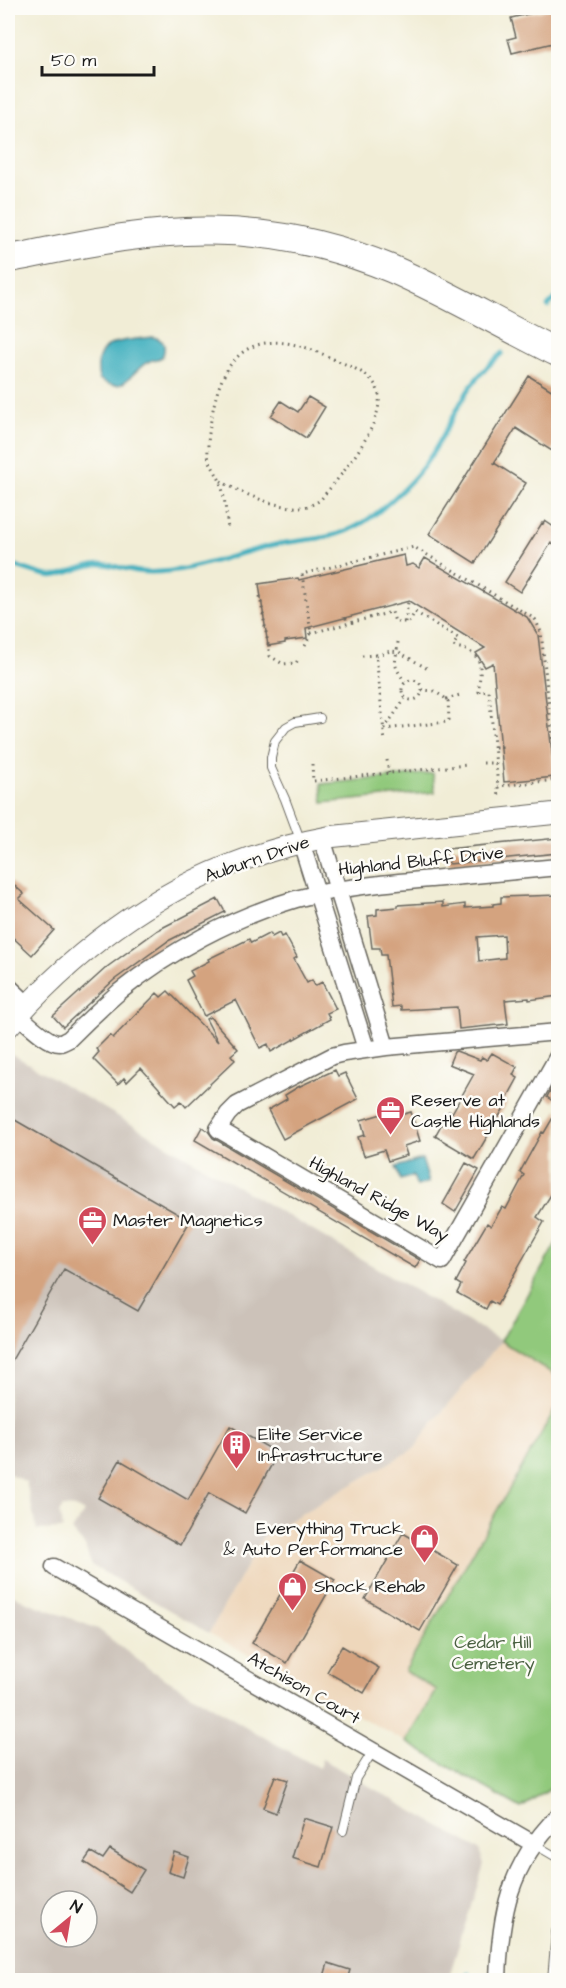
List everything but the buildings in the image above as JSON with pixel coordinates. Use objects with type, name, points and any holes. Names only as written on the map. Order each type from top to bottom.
[{"type":"main road","points":[[8,259],[81,245],[177,232],[231,232],[288,237],[337,249],[391,269],[558,353]]},
{"type":"street","name":"Auburn Drive","points":[[18,1015],[105,933],[176,890],[216,871],[301,842],[322,838],[360,832],[558,813]]},
{"type":"street","points":[[322,838],[386,1047]]},
{"type":"street","points":[[301,842],[366,1050],[558,1032]]},
{"type":"street","name":"Highland Bluff Drive","points":[[18,1015],[45,1037],[53,1042],[61,1043],[69,1039],[121,991],[186,947],[236,922],[296,899],[365,885],[558,867]]},
{"type":"street","points":[[8,986],[18,1015]]},
{"type":"street","name":"Highland Ridge Way","points":[[366,1050],[332,1056],[237,1105],[228,1113],[218,1129],[442,1261],[558,1056]]},
{"type":"street","name":"Atchison Court","points":[[54,1568],[534,1844]]},
{"type":"street","points":[[498,1980],[503,1914],[512,1885],[534,1844],[558,1816]]},
{"type":"lane","points":[[301,842],[272,768],[271,758],[275,741],[286,727],[295,722],[320,718]]},
{"type":"lane","points":[[343,1831],[356,1778],[373,1750]]},
{"type":"lane","points":[[534,1844],[558,1858]]},
{"type":"lane","points":[[552,1980],[558,1925]]},
{"type":"path","points":[[220,481],[237,492],[262,501],[284,505],[310,506],[321,499],[340,477],[377,414],[379,402],[374,382],[347,365],[296,344],[273,341],[254,345],[238,356],[225,371],[217,389],[208,454],[213,470],[220,481],[228,529]]},
{"type":"path","points":[[305,646],[311,633],[302,574],[414,548],[535,619],[541,632],[557,780],[498,786]]},
{"type":"path","points":[[260,596],[270,656],[283,664],[296,663],[299,658]]},
{"type":"path","points":[[405,622],[408,602]]},
{"type":"path","points":[[311,633],[392,612],[395,622],[409,622],[415,612],[458,638],[453,646],[469,651],[478,659],[482,672],[478,692],[489,692],[500,798]]},
{"type":"path","points":[[346,618],[347,624]]},
{"type":"path","points":[[398,642],[394,657],[396,669],[405,682]]},
{"type":"path","points":[[362,656],[397,652],[428,669]]},
{"type":"path","points":[[376,655],[385,742]]},
{"type":"path","points":[[411,680],[418,682],[422,690],[418,699],[411,701],[405,699],[401,692],[405,682],[411,680]]},
{"type":"path","points":[[422,690],[434,692],[446,699],[460,695]]},
{"type":"path","points":[[384,729],[405,699]]},
{"type":"path","points":[[384,729],[447,722],[449,720],[446,699]]},
{"type":"path","points":[[495,747],[504,747]]},
{"type":"path","points":[[387,760],[389,773]]},
{"type":"path","points":[[483,763],[496,763]]},
{"type":"path","points":[[312,764],[313,780],[466,765]]},
{"type":"shaded area","points":[[10,1053],[501,1341],[415,1448],[263,1536],[209,1633],[91,1565],[85,1546],[72,1531],[84,1512],[77,1508],[63,1507],[59,1513],[63,1529],[37,1530],[26,1482],[8,1473],[8,1056]]},
{"type":"shaded area","points":[[501,1341],[558,1377],[558,1404],[405,1671],[437,1689],[406,1742],[209,1633],[263,1536],[415,1448]]},
{"type":"shaded area","points":[[8,1592],[25,1601],[98,1629],[152,1671],[267,1739],[319,1768],[322,1759],[479,1849],[484,1864],[448,1980],[8,1980]]},
{"type":"green space","points":[[433,773],[435,792],[323,803],[321,784]]},
{"type":"green space","points":[[558,1240],[558,1377],[501,1341]]},
{"type":"green space","name":"Cedar Hill Cemetery","points":[[558,1404],[558,1784],[521,1808],[406,1742],[437,1690],[405,1671]]},
{"type":"water","points":[[152,337],[162,341],[164,350],[162,357],[142,366],[121,384],[108,384],[99,379],[98,366],[104,349],[119,342]]},
{"type":"water","points":[[422,1159],[429,1182],[417,1186],[413,1176],[400,1180],[396,1167]]},
{"type":"waterway","points":[[548,306],[558,296]]},
{"type":"waterway","points":[[8,564],[52,576],[100,564],[139,572],[162,572],[196,566],[278,544],[328,537],[348,531],[380,511],[413,479],[430,457],[471,386],[502,353]]},
{"type":"waterway","points":[[468,1973],[468,1980]]},
{"type":"place","name":"Reserve at Castle Highlands","points":[[390,1136]]},
{"type":"place","name":"Master Magnetics","points":[[92,1246]]},
{"type":"place","name":"Elite Service Infrastructure","points":[[237,1470]]},
{"type":"place","name":"Everything Truck & Auto Performance","points":[[424,1564]]},
{"type":"place","name":"Shock Rehab","points":[[293,1612]]}]
